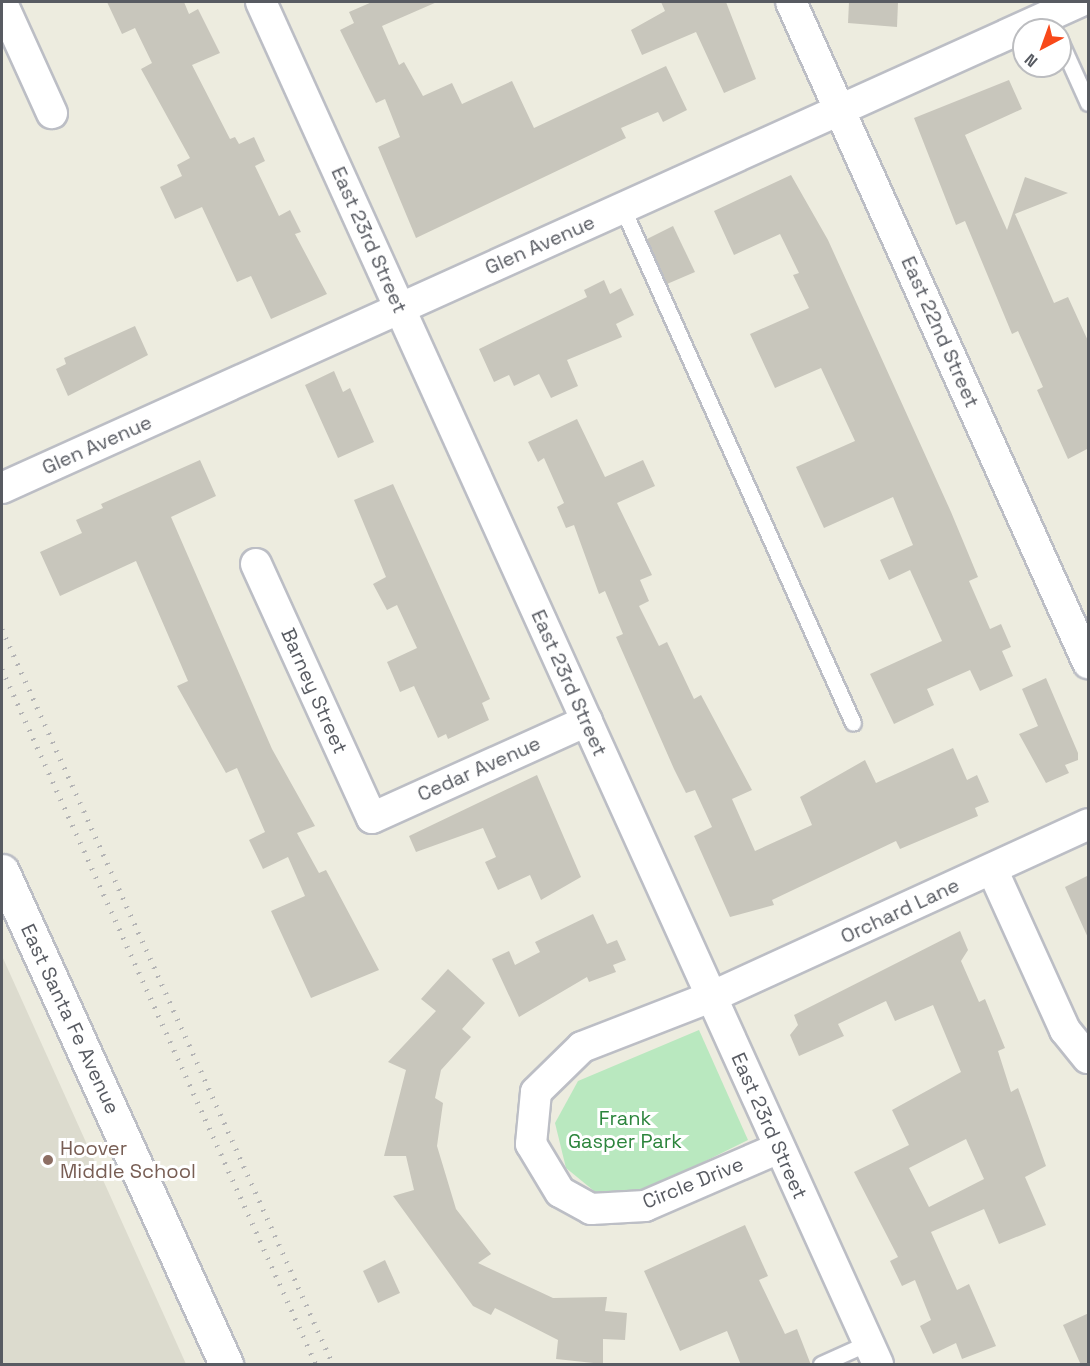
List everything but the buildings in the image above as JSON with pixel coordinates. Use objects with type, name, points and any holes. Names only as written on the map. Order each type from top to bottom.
[{"type":"street","name":"East 23rd Street","points":[[261,2],[873,1354]]},
{"type":"street","name":"East 22nd Street","points":[[791,2],[1089,663]]},
{"type":"street","name":"Glen Avenue","points":[[1064,18],[1079,2]]},
{"type":"street","points":[[2,3],[52,113]]},
{"type":"street","name":"Glen Avenue","points":[[2,488],[840,109],[1012,45]]},
{"type":"street","name":"Barney Street","points":[[256,564],[372,818]]},
{"type":"street","name":"Cedar Avenue","points":[[372,818],[586,721]]},
{"type":"street","name":"Orchard Lane","points":[[711,997],[1089,824]]},
{"type":"street","points":[[992,868],[1065,1030],[1089,1058]]},
{"type":"street","name":"East Santa Fe Avenue","points":[[2,871],[226,1365]]},
{"type":"street","name":"Circle Drive","points":[[711,997],[582,1047],[536,1092],[531,1144],[560,1192],[591,1209],[645,1206],[779,1148]]},
{"type":"lane","points":[[1072,68],[1089,104]]},
{"type":"lane","points":[[622,207],[853,723]]},
{"type":"lane","points":[[821,1365],[873,1354]]},
{"type":"shaded area","name":"Hoover Middle School","points":[[2,956],[186,1364],[2,1364]]},
{"type":"green space","name":"Frank Gasper Park","points":[[699,1030],[748,1140],[637,1195],[599,1195],[566,1168],[555,1123],[578,1081]]},
{"type":"railway","points":[[2,629],[333,1364]]},
{"type":"railway","points":[[2,669],[316,1364]]},
{"type":"place","name":"Hoover Middle School","points":[[48,1160]]}]
